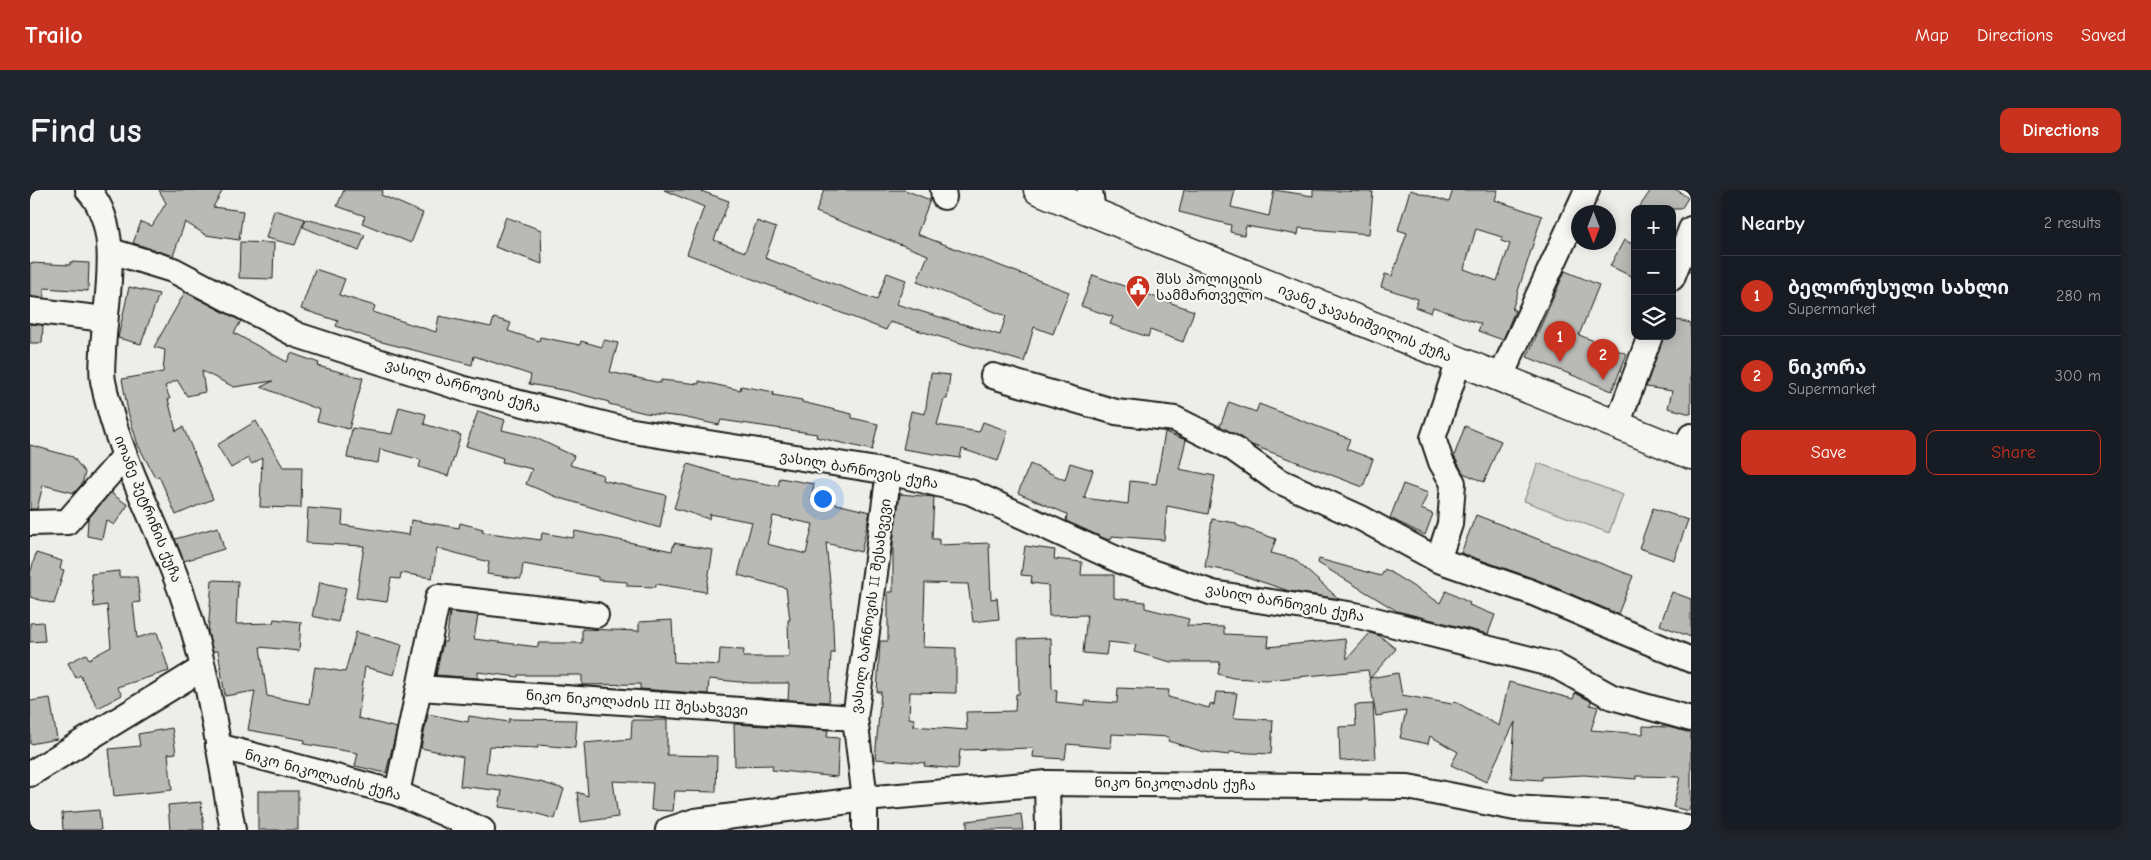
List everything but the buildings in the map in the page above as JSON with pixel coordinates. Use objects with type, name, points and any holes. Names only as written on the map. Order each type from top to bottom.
[{"type":"main road","name":"ივანე ჯავახიშვილის ქუჩა","points":[[1038,190],[1092,201],[1500,378],[1617,425],[1689,448]]},
{"type":"street","name":"იოანე პეტრიწის ქუჩა","points":[[88,190],[99,201],[107,223],[111,251],[104,319],[102,379],[124,457],[183,596],[203,668],[233,830]]},
{"type":"street","points":[[1500,378],[1587,190]]},
{"type":"street","points":[[1676,268],[1691,229]]},
{"type":"street","name":"ვასილ ბარნოვის ქუჩა","points":[[111,251],[174,270],[297,335],[464,389],[628,430],[889,472],[970,492],[1125,563],[1213,593],[1354,615],[1554,665],[1612,697],[1691,719]]},
{"type":"street","points":[[30,310],[104,319]]},
{"type":"street","points":[[1617,425],[1649,340]]},
{"type":"street","points":[[1438,560],[1450,524],[1453,483],[1441,462],[1433,438],[1459,361]]},
{"type":"street","points":[[993,376],[1116,412],[1176,419],[1231,447],[1277,480],[1361,518],[1438,560],[1531,592],[1691,660]]},
{"type":"street","points":[[30,523],[67,522],[124,457]]},
{"type":"street","name":"ვასილ ბარნოვის II შესახვევი","points":[[865,830],[865,799],[855,718],[889,472]]},
{"type":"street","points":[[397,793],[438,596],[596,615]]},
{"type":"street","points":[[30,774],[203,668]]},
{"type":"street","name":"ნიკო ნიკოლაძის III შესახვევი","points":[[420,688],[855,718]]},
{"type":"street","name":"ნიკო ნიკოლაძის ქუჩა","points":[[218,746],[397,793],[482,830]]},
{"type":"street","points":[[1047,783],[1048,830]]},
{"type":"street","name":"ნიკო ნიკოლაძის ქუჩა","points":[[668,830],[695,821],[865,799],[1047,783],[1408,787],[1515,808],[1618,814],[1684,829]]},
{"type":"shaded area","points":[[1538,463],[1623,495],[1609,533],[1524,501]]},
{"type":"place","name":"შსს პოლიციის სამმართველო","points":[[1138,308]]},
{"type":"place","name":"ბელორუსული სახლი","points":[[1560,362]]},
{"type":"place","name":"ნიკორა","points":[[1603,380]]}]
